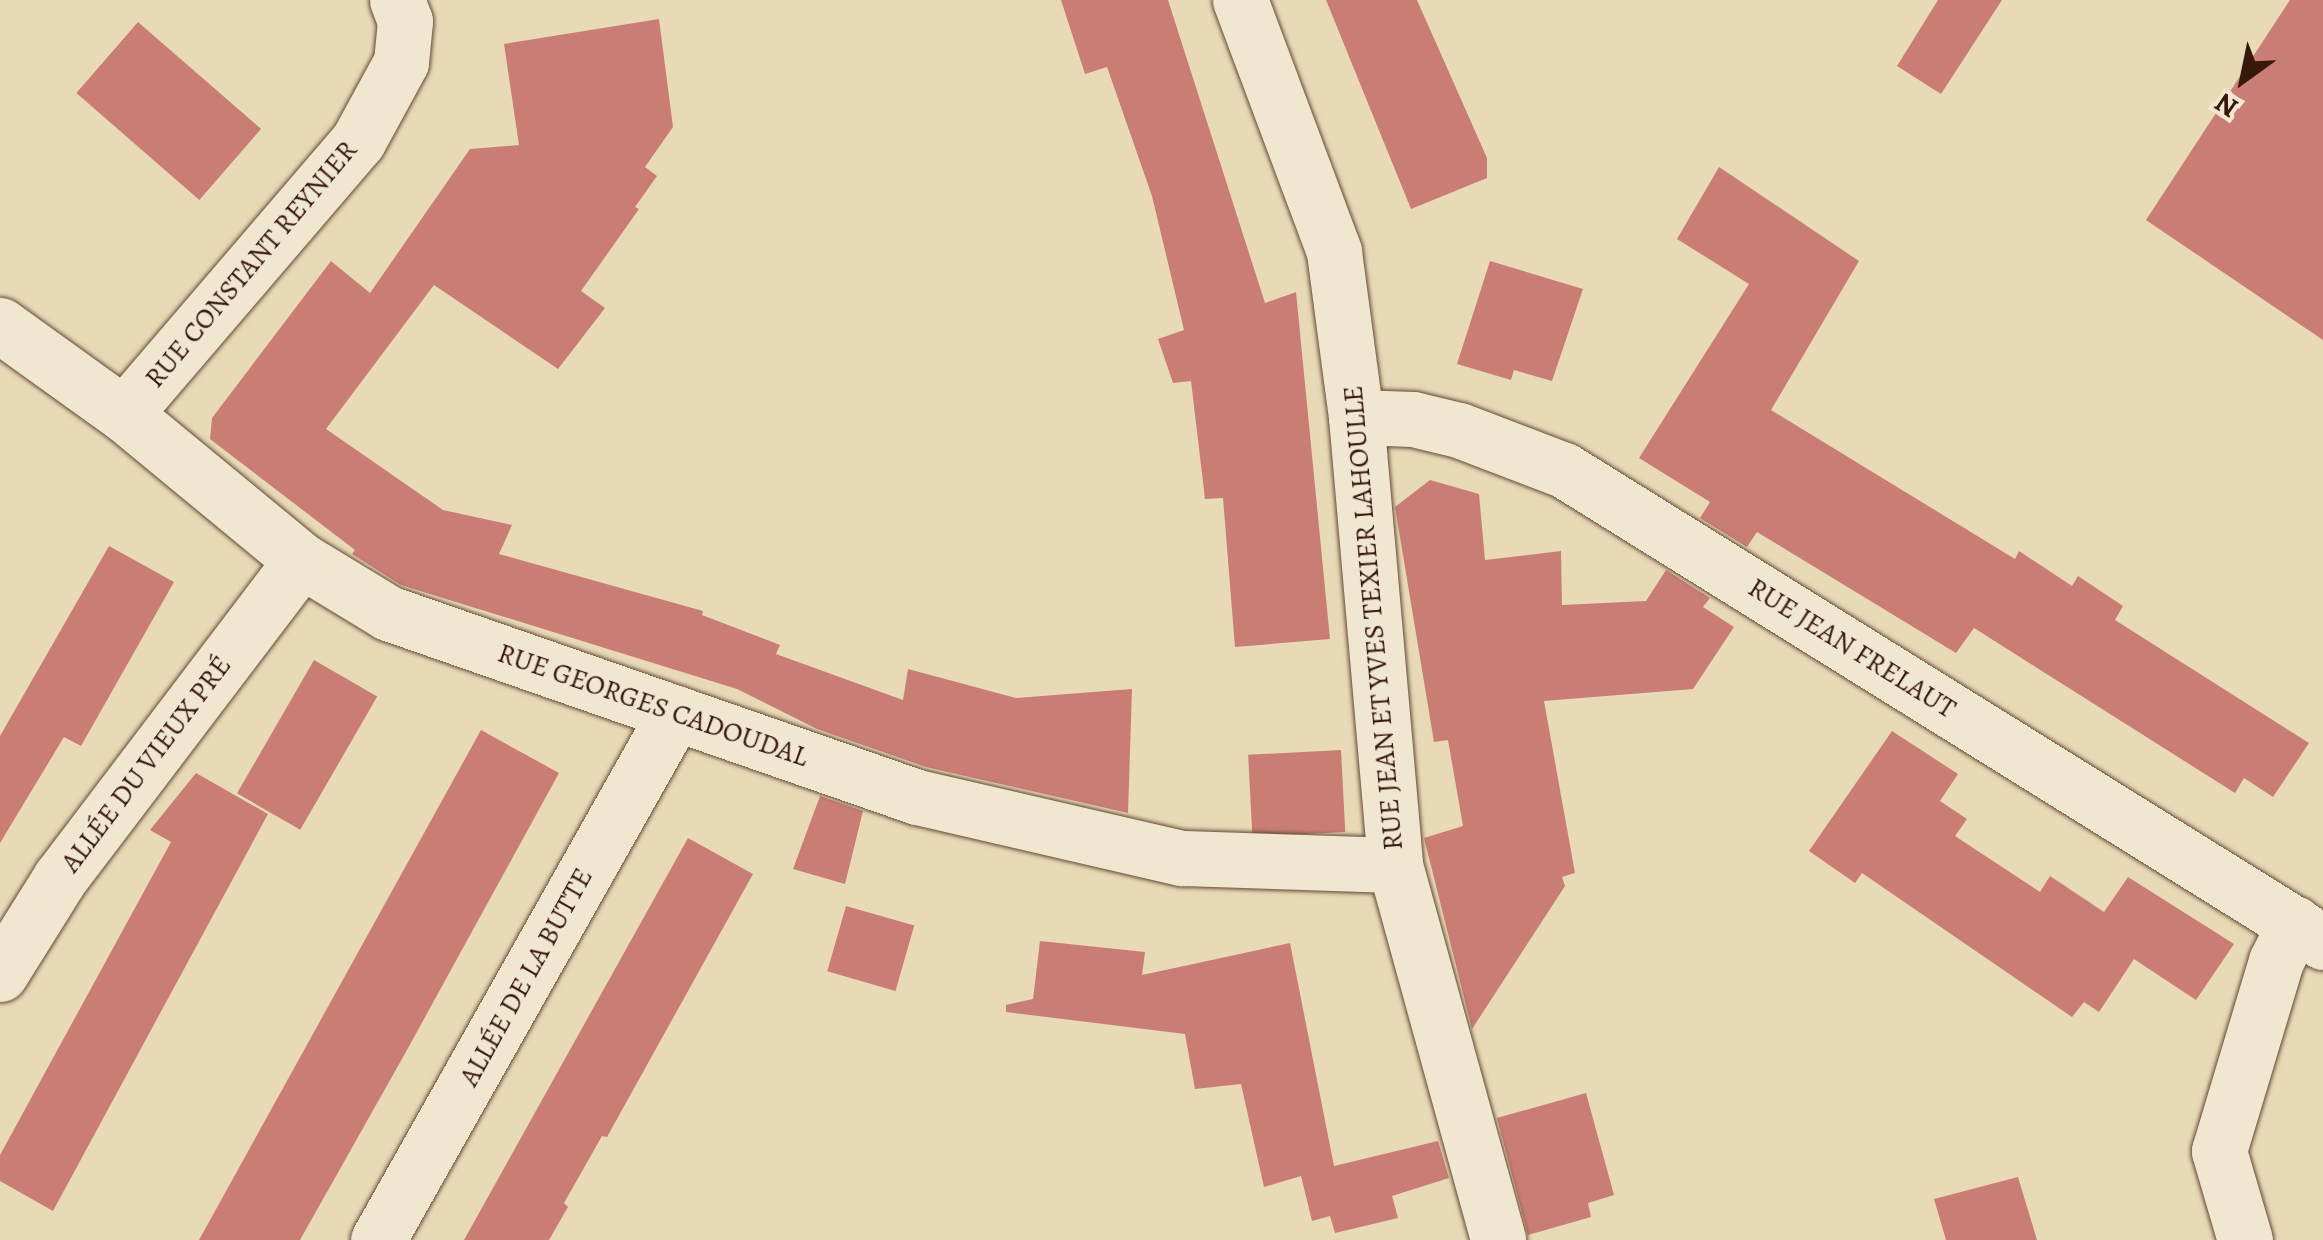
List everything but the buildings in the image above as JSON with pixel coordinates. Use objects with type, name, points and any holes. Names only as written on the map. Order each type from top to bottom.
[{"type":"street","name":"RUE CONSTANT REYNIER","points":[[124,414],[358,141],[401,62],[405,21],[397,0]]},
{"type":"street","name":"RUE JEAN ET YVES TEXIER LAHOULLE","points":[[1240,0],[1334,252],[1356,417],[1395,865],[1498,1240]]},
{"type":"street","name":"RUE GEORGES CADOUDAL","points":[[0,325],[124,414],[301,560],[388,613],[916,797],[1182,858],[1395,865]]},
{"type":"street","name":"RUE JEAN FRELAUT","points":[[1356,417],[1413,419],[1459,430],[1564,470],[2309,933]]},
{"type":"street","name":"ALLÉE DU VIEUX PRÉ","points":[[0,974],[60,878],[301,560]]},
{"type":"street","name":"ALLÉE DE LA BUTTE","points":[[378,1240],[675,713]]},
{"type":"street","points":[[2245,1240],[2219,1151],[2276,962],[2309,933]]}]
